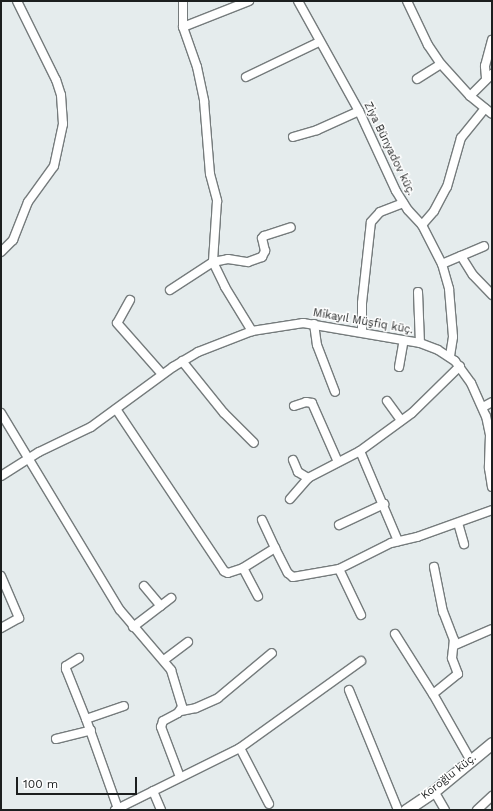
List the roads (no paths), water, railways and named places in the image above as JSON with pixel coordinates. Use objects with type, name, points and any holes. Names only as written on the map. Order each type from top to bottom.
[{"type":"street","points":[[1,252],[13,240],[28,202],[54,166],[63,124],[61,95],[56,80],[17,1]]},
{"type":"street","points":[[182,1],[183,27],[196,67],[207,118],[210,174],[217,208],[213,262],[225,287],[252,331]]},
{"type":"street","points":[[183,27],[249,1]]},
{"type":"street","name":"Ziya Bünyadov küç.","points":[[298,1],[319,42],[359,111],[402,203],[422,225],[442,264],[447,278],[453,330],[453,346],[450,357]]},
{"type":"street","points":[[407,1],[428,45],[441,64],[470,96],[492,114]]},
{"type":"street","points":[[470,96],[489,76],[485,66],[492,40]]},
{"type":"street","points":[[246,77],[319,42]]},
{"type":"street","points":[[417,79],[441,64]]},
{"type":"street","points":[[422,225],[434,211],[447,187],[461,138],[485,108]]},
{"type":"street","points":[[293,137],[317,130],[359,111]]},
{"type":"street","points":[[362,332],[362,303],[371,222],[380,212],[402,203]]},
{"type":"street","points":[[170,290],[213,262],[228,259],[248,262],[262,258],[265,251],[262,238],[291,227]]},
{"type":"street","points":[[442,264],[484,246]]},
{"type":"street","points":[[461,256],[473,275],[492,295]]},
{"type":"street","points":[[418,292],[420,343]]},
{"type":"street","points":[[130,300],[117,319],[117,323],[162,374]]},
{"type":"street","name":"Mikayıl Müşfiq küç.","points":[[1,476],[27,460],[77,435],[116,409],[162,374],[182,361],[252,331],[294,323],[314,324],[420,343],[450,357],[460,366],[483,407],[491,446],[489,468],[492,487]]},
{"type":"street","points":[[314,324],[317,345],[335,392]]},
{"type":"street","points":[[399,367],[404,340]]},
{"type":"street","points":[[182,361],[224,414],[254,443]]},
{"type":"street","points":[[290,499],[308,478],[360,452],[420,406],[460,366]]},
{"type":"street","points":[[294,406],[306,402],[312,403],[338,462]]},
{"type":"street","points":[[387,402],[401,420]]},
{"type":"street","points":[[483,407],[492,402]]},
{"type":"street","points":[[116,409],[224,571],[232,574],[275,548]]},
{"type":"street","points":[[1,413],[27,460],[120,610],[133,627],[164,660],[175,681],[181,711]]},
{"type":"street","points":[[360,452],[384,504],[398,541]]},
{"type":"street","points":[[293,460],[298,472],[308,478]]},
{"type":"street","points":[[339,525],[384,504]]},
{"type":"street","points":[[262,520],[288,573],[293,577],[339,569],[398,541],[417,537],[492,510]]},
{"type":"street","points":[[458,523],[464,544]]},
{"type":"street","points":[[433,694],[458,674],[452,658],[454,645],[443,612],[434,567]]},
{"type":"street","points":[[243,568],[258,596]]},
{"type":"street","points":[[339,569],[361,615]]},
{"type":"street","points":[[1,576],[19,618],[1,628]]},
{"type":"street","points":[[144,586],[161,606]]},
{"type":"street","points":[[133,627],[171,598]]},
{"type":"street","points":[[454,645],[492,629]]},
{"type":"street","points":[[395,634],[433,694],[471,761]]},
{"type":"street","points":[[164,660],[188,642]]},
{"type":"street","points":[[180,777],[161,727],[163,721],[181,711],[196,708],[218,698],[272,653]]},
{"type":"street","points":[[79,658],[66,666],[66,669],[91,730],[117,809],[240,748],[361,661]]},
{"type":"street","points":[[349,690],[398,810]]},
{"type":"street","points":[[86,719],[124,706]]},
{"type":"street","points":[[56,739],[91,730]]},
{"type":"street","name":"Koroğlu küç.","points":[[406,810],[434,791],[492,743]]},
{"type":"street","points":[[240,748],[269,804]]},
{"type":"street","points":[[153,790],[162,810]]},
{"type":"street","points":[[434,791],[445,810]]},
{"type":"street","points":[[477,810],[492,796]]}]
